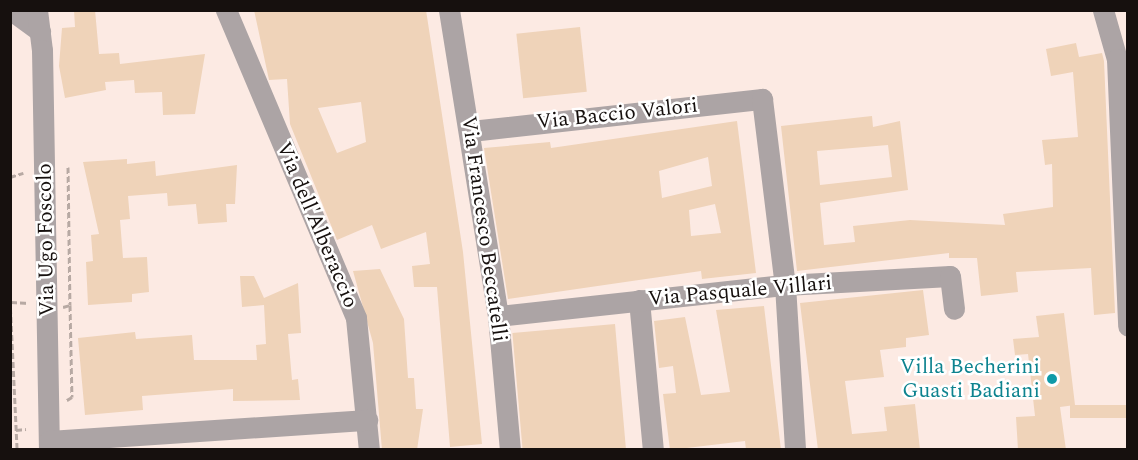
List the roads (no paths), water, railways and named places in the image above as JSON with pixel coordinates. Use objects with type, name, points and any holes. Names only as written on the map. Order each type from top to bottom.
[{"type":"street","points":[[11,10],[40,32]]},
{"type":"street","name":"Via Ugo Foscolo","points":[[37,10],[40,32],[49,446]]},
{"type":"street","name":"Via dell'Alberaccio","points":[[226,10],[351,303],[360,338],[369,450]]},
{"type":"street","name":"Via Francesco Beccatelli","points":[[449,10],[471,131],[498,316],[510,450]]},
{"type":"street","points":[[1103,10],[1117,59],[1127,323]]},
{"type":"street","name":"Via Baccio Valori","points":[[471,131],[762,99],[785,285]]},
{"type":"street","name":"Via Pasquale Villari","points":[[498,316],[785,285],[950,276],[954,309]]},
{"type":"street","points":[[785,285],[795,450]]},
{"type":"street","points":[[639,300],[654,450]]},
{"type":"street","points":[[49,446],[367,420]]},
{"type":"place","name":"Villa Becherini Guasti Badiani","points":[[1052,379]]}]
